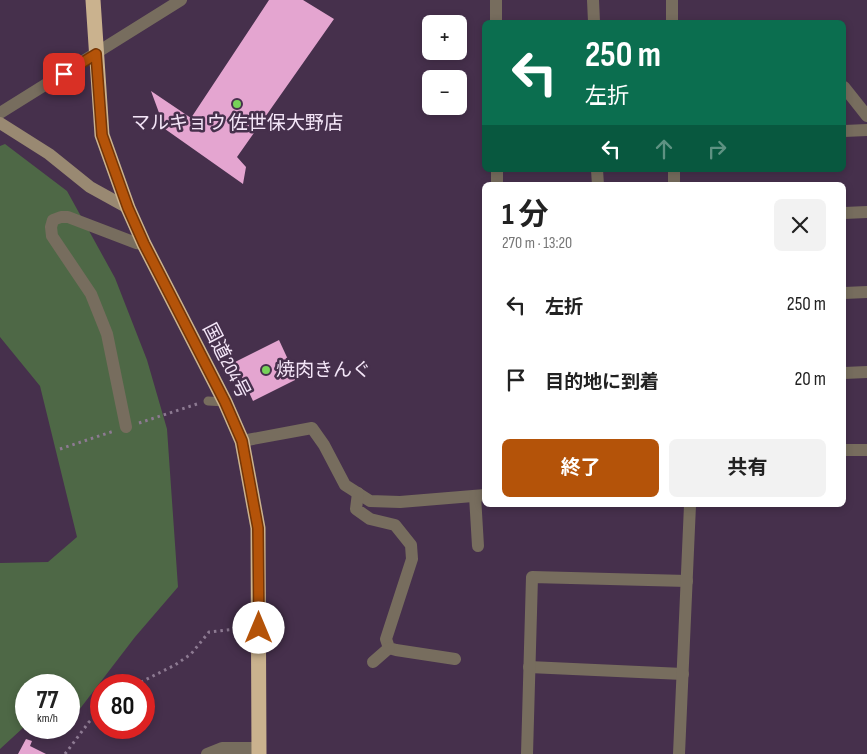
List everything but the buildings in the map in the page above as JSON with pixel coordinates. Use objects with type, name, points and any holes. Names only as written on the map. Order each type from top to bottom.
[{"type":"highway","name":"国道204号","points":[[93,0],[102,135],[128,208],[144,244],[225,402],[242,441],[258,528],[259,751]]},
{"type":"street","points":[[0,113],[182,0]]},
{"type":"street","points":[[496,0],[496,20]]},
{"type":"street","points":[[593,0],[594,20]]},
{"type":"street","points":[[672,0],[672,20]]},
{"type":"street","points":[[846,90],[867,116]]},
{"type":"street","points":[[0,123],[49,154],[90,187],[128,208]]},
{"type":"street","points":[[846,131],[867,130]]},
{"type":"street","points":[[846,213],[867,212]]},
{"type":"street","points":[[126,427],[107,334],[91,294],[52,236],[51,227],[53,220],[68,217],[136,243],[144,244]]},
{"type":"street","points":[[846,292],[867,292]]},
{"type":"street","points":[[846,372],[867,372]]},
{"type":"street","points":[[242,441],[312,428],[324,445],[345,485],[370,501],[400,502],[480,496],[478,546]]},
{"type":"street","points":[[846,450],[867,450]]},
{"type":"street","points":[[358,493],[356,509],[370,518],[395,525],[411,545],[412,558],[386,638],[389,648]]},
{"type":"street","points":[[679,754],[690,507]]},
{"type":"street","points":[[527,754],[532,577],[687,581]]},
{"type":"street","points":[[389,648],[455,659]]},
{"type":"street","points":[[373,662],[389,648]]},
{"type":"street","points":[[529,667],[683,674]]},
{"type":"street","points":[[207,754],[222,748],[259,751]]},
{"type":"lane","points":[[208,401],[225,402]]},
{"type":"path","points":[[60,449],[208,401]]},
{"type":"path","points":[[155,675],[191,654],[209,632],[235,629]]},
{"type":"path","points":[[64,754],[90,721]]},
{"type":"green space","points":[[5,144],[67,191],[115,278],[147,360],[167,429],[178,587],[135,637],[107,674],[90,674],[90,696],[80,709],[80,674],[15,674],[15,735],[0,749],[0,563],[48,562],[77,537],[40,386],[0,337],[0,146]]},
{"type":"place","name":"マルキョウ 佐世保大野店","points":[[237,104]]},
{"type":"place","name":"焼肉きんぐ","points":[[266,370]]},
{"type":"route","points":[[64,74],[96,54],[102,135],[128,208],[144,244],[225,402],[242,441],[258,528],[259,628]]}]
